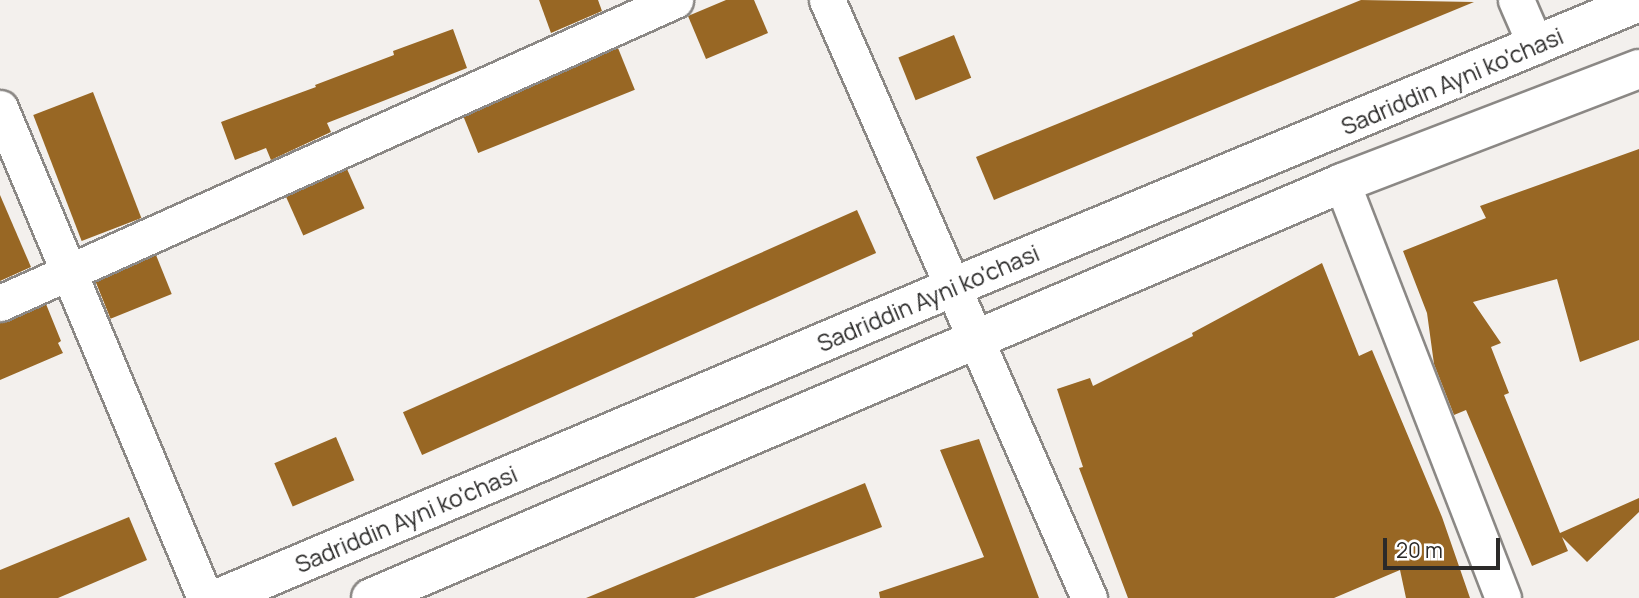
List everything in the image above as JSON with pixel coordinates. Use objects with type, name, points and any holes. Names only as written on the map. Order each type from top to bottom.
[{"type":"main road","name":"Sadriddin Ayni ko'chasi","points":[[219,598],[951,288],[1639,2]]},
{"type":"main road","points":[[370,598],[1342,183],[1639,68]]},
{"type":"street","points":[[0,303],[676,0]]},
{"type":"street","points":[[827,0],[1089,598]]},
{"type":"street","points":[[1516,0],[1536,46]]},
{"type":"street","points":[[0,108],[205,598]]},
{"type":"street","points":[[1342,183],[1503,598]]},
{"type":"building","points":[[539,0],[598,0],[602,11],[551,33]]},
{"type":"building","points":[[726,0],[754,0],[768,33],[706,59],[688,16]]},
{"type":"building","points":[[1361,0],[1474,2],[994,200],[976,157]]},
{"type":"building","points":[[453,29],[467,68],[327,123],[331,132],[271,160],[266,148],[235,160],[221,122],[316,87],[315,85],[394,55],[393,51]]},
{"type":"building","points":[[954,35],[971,78],[916,100],[898,57]]},
{"type":"building","points":[[618,48],[635,90],[478,153],[461,111]]},
{"type":"building","points":[[93,92],[141,218],[82,241],[33,115]]},
{"type":"building","points":[[1639,149],[1639,340],[1580,362],[1557,279],[1473,302],[1501,343],[1491,347],[1509,393],[1504,395],[1560,533],[1639,498],[1639,512],[1587,562],[1562,537],[1568,551],[1532,566],[1466,410],[1454,415],[1434,364],[1427,313],[1403,251],[1486,218],[1480,206]]},
{"type":"building","points":[[347,169],[364,208],[303,236],[286,196]]},
{"type":"building","points":[[0,195],[31,267],[0,281]]},
{"type":"building","points":[[857,210],[876,253],[422,455],[403,412]]},
{"type":"building","points":[[156,255],[172,294],[111,319],[95,280]]},
{"type":"building","points":[[1322,263],[1359,356],[1372,350],[1442,517],[1470,598],[1406,598],[1400,570],[1334,598],[1128,598],[1079,468],[1083,467],[1057,389],[1090,378],[1093,386],[1193,336],[1192,333]]},
{"type":"building","points":[[46,304],[63,353],[0,380],[0,323]]},
{"type":"building","points":[[336,437],[354,480],[293,506],[274,463]]},
{"type":"building","points":[[979,439],[1039,598],[880,598],[879,592],[984,557],[940,450]]},
{"type":"building","points":[[865,483],[882,527],[694,598],[586,598]]},
{"type":"building","points":[[129,517],[147,560],[58,598],[0,598],[0,570]]}]
